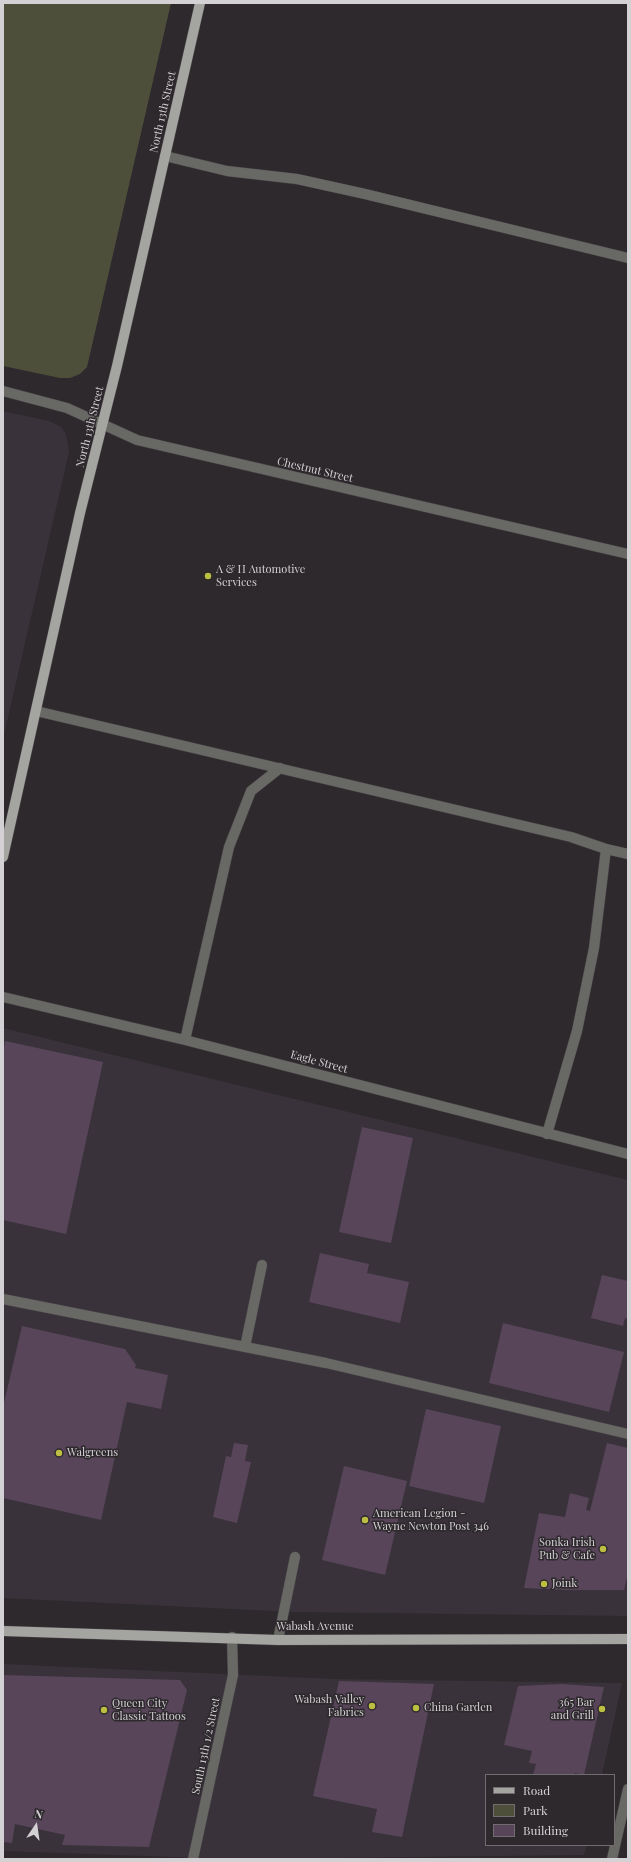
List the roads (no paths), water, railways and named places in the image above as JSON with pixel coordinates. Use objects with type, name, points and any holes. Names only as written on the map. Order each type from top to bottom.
[{"type":"main road","name":"North 13th Street","points":[[4,852],[80,513],[103,424],[200,3]]},
{"type":"main road","name":"Wabash Avenue","points":[[3,1631],[232,1637],[278,1640],[628,1639]]},
{"type":"street","points":[[165,156],[227,170],[297,179],[628,258]]},
{"type":"street","name":"Chestnut Street","points":[[3,391],[67,408],[137,440],[628,554]]},
{"type":"street","points":[[36,711],[571,837],[606,849],[628,854]]},
{"type":"street","points":[[185,1040],[229,847],[251,791],[280,768]]},
{"type":"street","points":[[547,1134],[579,1024],[594,948],[606,849]]},
{"type":"street","name":"Eagle Street","points":[[3,997],[185,1040],[628,1154]]},
{"type":"street","points":[[245,1347],[262,1265]]},
{"type":"street","points":[[3,1299],[326,1363],[628,1434]]},
{"type":"street","points":[[278,1640],[295,1557]]},
{"type":"street","name":"South 13th 1/2 Street","points":[[193,1859],[233,1675],[232,1637]]},
{"type":"street","points":[[615,1846],[628,1789]]},
{"type":"street","points":[[612,1859],[615,1846]]},
{"type":"place","name":"A & H Automotive Services","points":[[208,576]]},
{"type":"place","name":"Walgreens","points":[[59,1453]]},
{"type":"place","name":"American Legion - Wayne Newton Post 346","points":[[365,1520]]},
{"type":"place","name":"Sonka Irish Pub & Cafe","points":[[603,1549]]},
{"type":"place","name":"Joink","points":[[544,1584]]},
{"type":"place","name":"Wabash Valley Fabrics","points":[[372,1706]]},
{"type":"place","name":"China Garden","points":[[416,1708]]},
{"type":"place","name":"365 Bar and Grill","points":[[602,1709]]},
{"type":"place","name":"Queen City Classic Tattoos","points":[[104,1710]]}]
